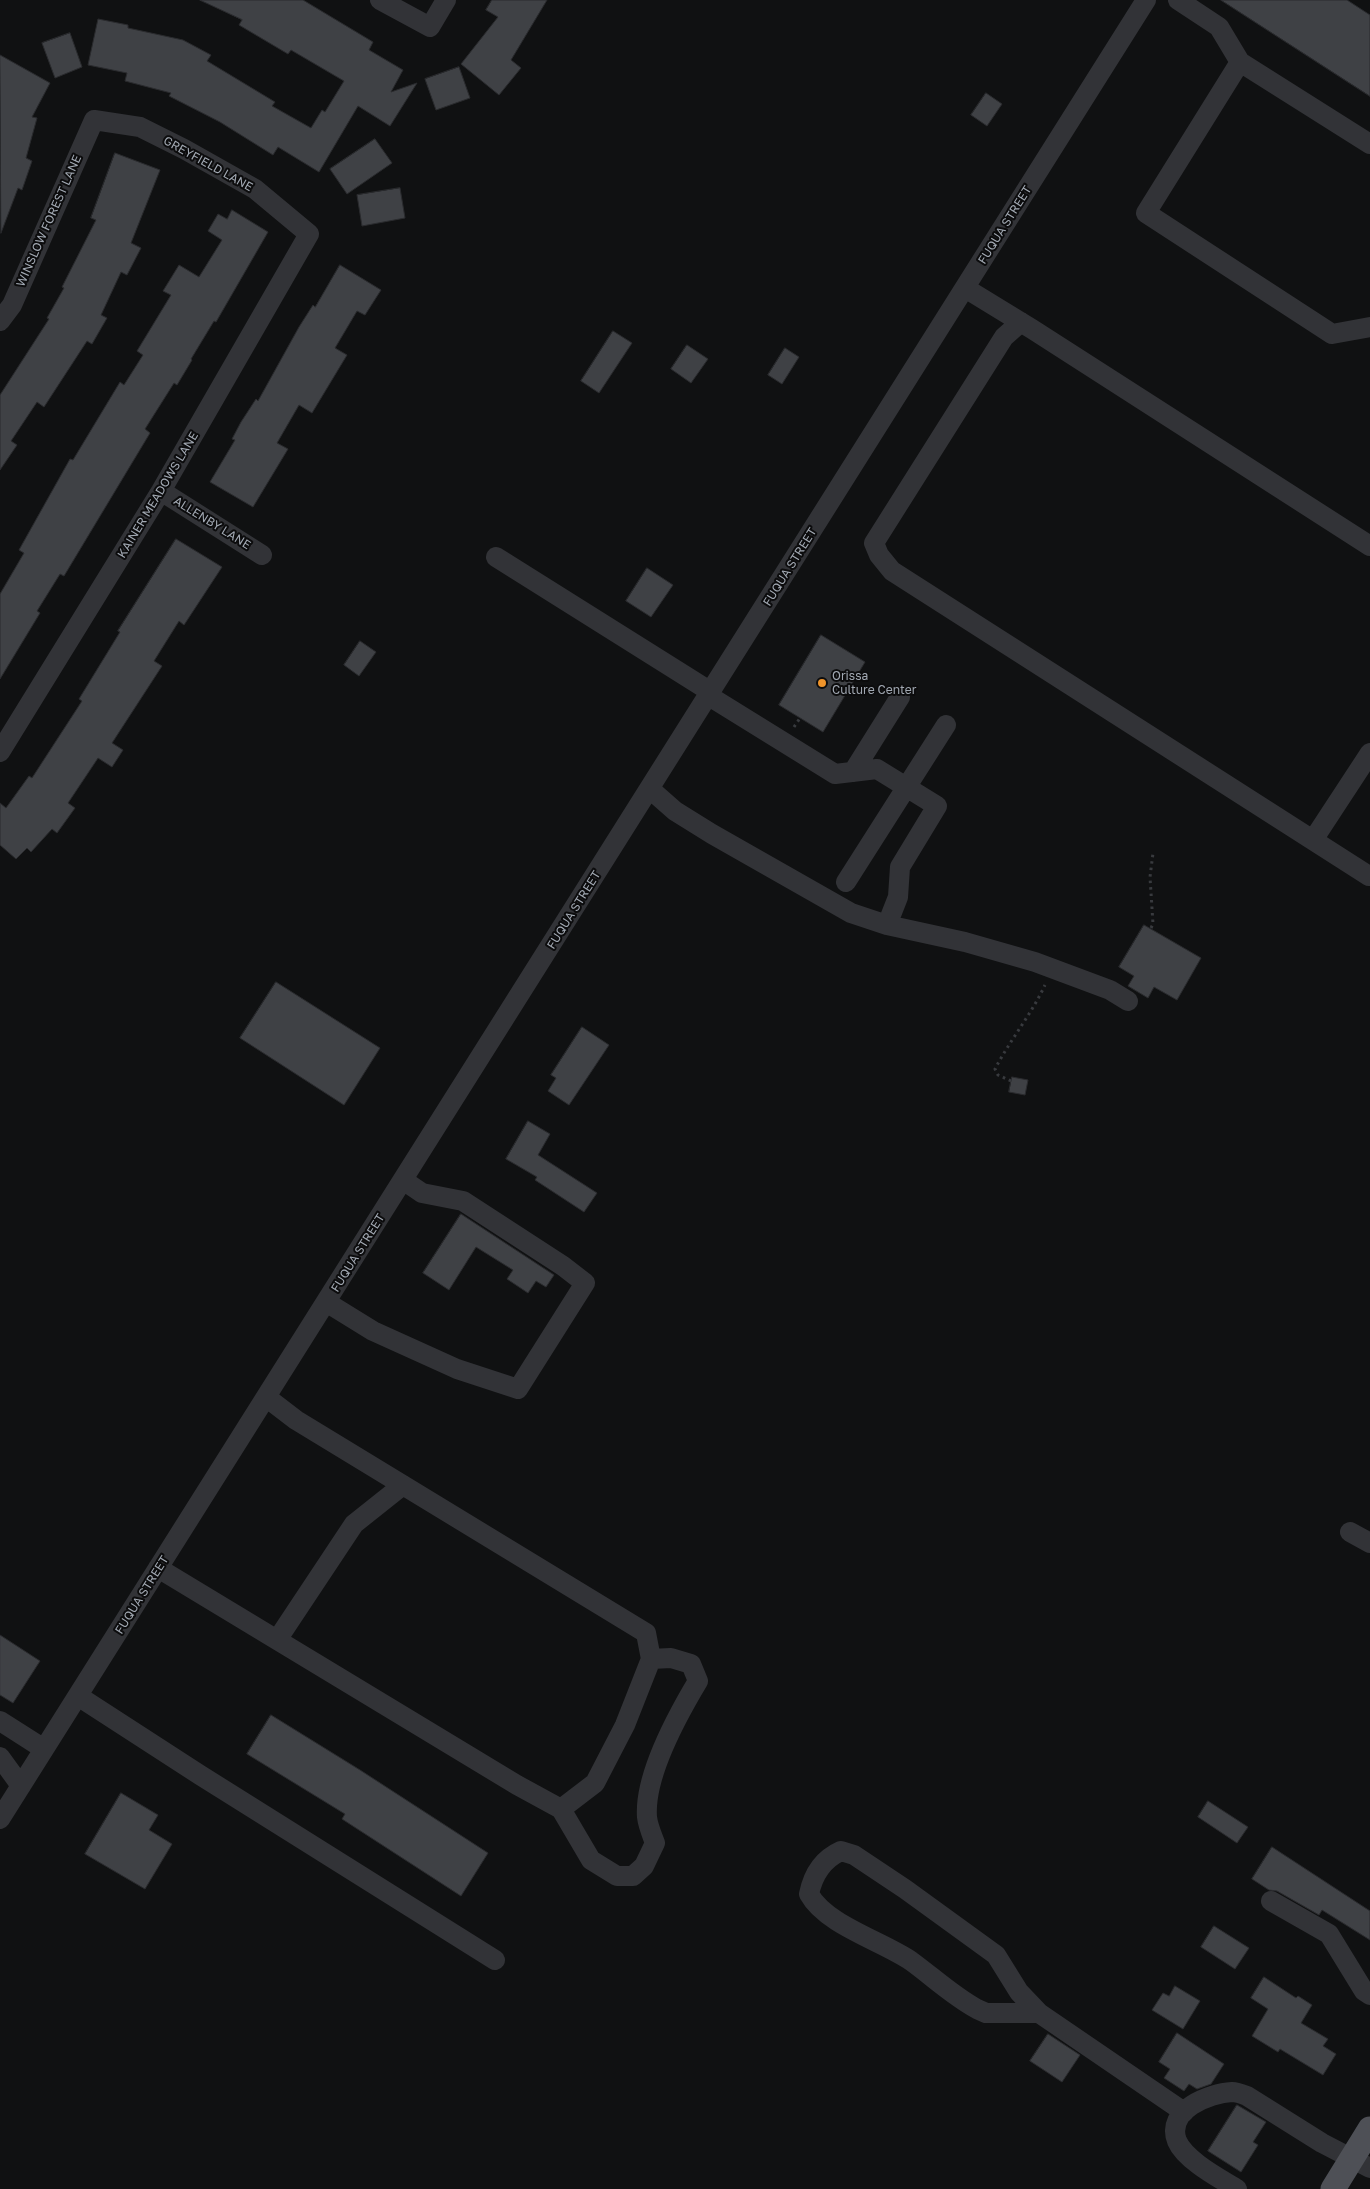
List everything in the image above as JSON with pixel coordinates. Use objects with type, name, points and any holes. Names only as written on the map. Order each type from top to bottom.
[{"type":"main road","points":[[1333,2189],[1361,2163],[1370,2129]]},
{"type":"street","points":[[380,0],[430,27],[446,0]]},
{"type":"street","name":"FUQUA STREET","points":[[0,1819],[1146,0]]},
{"type":"street","points":[[1178,0],[1219,27],[1240,62],[1370,144]]},
{"type":"street","points":[[1240,62],[1146,213],[1332,334],[1370,327]]},
{"type":"street","name":"GREYFIELD LANE","points":[[94,120],[140,127],[184,149],[255,189],[309,234]]},
{"type":"street","name":"WINSLOW FOREST LANE","points":[[0,321],[12,305],[94,120]]},
{"type":"street","name":"KAINER MEADOWS LANE","points":[[0,752],[161,491],[309,234]]},
{"type":"street","points":[[965,288],[1370,546]]},
{"type":"street","points":[[1021,322],[1004,337],[874,543],[879,555],[892,571],[1369,876]]},
{"type":"street","name":"ALLENBY LANE","points":[[161,491],[262,555]]},
{"type":"street","points":[[496,557],[834,774],[877,769],[937,806],[900,867],[898,897],[887,925]]},
{"type":"street","points":[[853,772],[900,697]]},
{"type":"street","points":[[846,882],[946,725]]},
{"type":"street","points":[[1313,840],[1370,753]]},
{"type":"street","points":[[650,789],[675,811],[704,830],[812,893],[851,913],[887,925],[965,942],[1035,962],[1110,990],[1128,1001]]},
{"type":"street","points":[[326,1302],[381,1335],[457,1369],[518,1389],[585,1283],[563,1266],[462,1201],[422,1193],[404,1180]]},
{"type":"street","points":[[266,1397],[296,1420],[646,1633],[651,1658],[625,1725],[594,1783],[561,1809]]},
{"type":"street","points":[[277,1640],[354,1524],[403,1485]]},
{"type":"street","points":[[1350,1532],[1370,1543]]},
{"type":"street","points":[[158,1568],[517,1785],[561,1809],[591,1860],[617,1876],[633,1876],[644,1866],[655,1843],[647,1818],[649,1788],[676,1717],[698,1681],[691,1664],[671,1658],[651,1658]]},
{"type":"street","points":[[78,1696],[495,1960]]},
{"type":"street","points":[[0,1721],[44,1750]]},
{"type":"street","points":[[0,1757],[21,1786]]},
{"type":"street","points":[[1039,2013],[986,2013],[976,2009],[910,1961],[876,1944],[821,1909],[809,1894],[812,1882],[828,1856],[841,1851],[854,1855],[905,1889],[996,1955],[1019,1992],[1039,2013],[1184,2112]]},
{"type":"street","points":[[1271,1901],[1328,1934],[1364,1991],[1370,1995]]},
{"type":"street","points":[[1236,2189],[1201,2165],[1177,2141],[1175,2127],[1184,2112],[1190,2106],[1215,2094],[1235,2091],[1247,2096],[1322,2143],[1361,2163]]},
{"type":"path","points":[[1151,928],[1153,924],[1150,877],[1153,853]]},
{"type":"path","points":[[1011,1082],[998,1075],[995,1070],[1011,1039],[1033,1009],[1044,987]]},
{"type":"building","points":[[200,0],[303,0],[373,42],[369,50],[403,70],[391,92],[417,83],[390,126],[358,106],[319,172],[278,147],[273,155],[220,122],[169,96],[171,93],[125,81],[127,73],[88,65],[98,19],[128,25],[128,28],[183,40],[211,55],[207,61],[275,102],[272,106],[311,128],[322,110],[325,112],[344,81],[291,50],[288,54],[239,25],[242,20]]},
{"type":"building","points":[[492,0],[547,0],[511,60],[521,68],[499,95],[461,64],[498,17],[486,10]]},
{"type":"building","points":[[1221,0],[1347,0],[1370,15],[1370,96]]},
{"type":"building","points":[[70,33],[82,67],[55,78],[42,43]]},
{"type":"building","points":[[0,55],[50,83],[32,117],[37,118],[26,158],[32,161],[22,190],[18,188],[1,233]]},
{"type":"building","points":[[459,67],[470,98],[436,110],[425,79]]},
{"type":"building","points":[[986,93],[1002,104],[987,126],[971,115]]},
{"type":"building","points":[[375,139],[392,163],[347,194],[330,169]]},
{"type":"building","points":[[115,153],[160,170],[131,243],[141,248],[127,275],[121,272],[101,315],[107,318],[92,344],[87,341],[44,407],[37,402],[11,441],[17,445],[0,470],[0,395],[49,319],[47,318],[64,288],[62,287],[96,220],[91,218]]},
{"type":"building","points":[[400,188],[405,218],[362,226],[357,195]]},
{"type":"building","points":[[232,210],[268,232],[177,385],[174,383],[145,429],[150,433],[64,576],[60,574],[37,611],[40,613],[0,679],[0,594],[24,553],[19,550],[70,459],[73,460],[120,382],[124,385],[143,355],[137,351],[171,295],[163,291],[179,265],[199,277],[222,240],[208,231],[218,214],[227,219]]},
{"type":"building","points":[[340,265],[381,290],[365,315],[357,311],[335,348],[347,355],[312,413],[299,405],[277,443],[288,449],[253,507],[210,482],[235,440],[232,439],[241,422],[256,399],[258,401],[299,327],[313,305],[315,307]]},
{"type":"building","points":[[613,331],[632,343],[599,393],[581,381]]},
{"type":"building","points":[[687,345],[708,359],[691,383],[671,369]]},
{"type":"building","points":[[785,348],[799,357],[782,384],[768,375]]},
{"type":"building","points":[[176,539],[222,567],[184,625],[179,621],[154,661],[162,666],[112,743],[123,750],[112,767],[98,758],[68,803],[75,808],[57,833],[52,829],[31,852],[27,848],[16,859],[0,845],[0,803],[6,808],[29,776],[32,778],[82,701],[79,699],[120,632],[118,631]]},
{"type":"building","points":[[647,568],[673,585],[651,617],[626,601]]},
{"type":"building","name":"Orissa Culture Center","points":[[821,635],[865,662],[823,732],[779,705]]},
{"type":"building","points":[[360,641],[376,652],[359,676],[344,665]]},
{"type":"building","points":[[1144,925],[1201,958],[1177,1000],[1154,987],[1148,998],[1128,986],[1134,976],[1119,967]]},
{"type":"building","points":[[276,982],[380,1048],[344,1105],[240,1038]]},
{"type":"building","points":[[582,1027],[609,1045],[569,1105],[548,1091],[556,1078],[551,1075]]},
{"type":"building","points":[[1012,1077],[1028,1080],[1025,1095],[1009,1092]]},
{"type":"building","points":[[528,1121],[550,1134],[538,1155],[597,1193],[584,1212],[535,1180],[537,1177],[506,1159]]},
{"type":"building","points":[[461,1214],[554,1275],[546,1287],[536,1281],[528,1293],[507,1279],[513,1270],[476,1247],[449,1290],[423,1273]]},
{"type":"building","points":[[0,1635],[40,1661],[13,1703],[0,1695]]},
{"type":"building","points":[[271,1715],[488,1853],[461,1896],[342,1819],[345,1814],[247,1754]]},
{"type":"building","points":[[121,1793],[158,1815],[149,1830],[172,1844],[145,1889],[85,1854]]},
{"type":"building","points":[[1208,1801],[1248,1827],[1237,1843],[1198,1817]]},
{"type":"building","points":[[1272,1847],[1370,1911],[1370,1940],[1322,1910],[1319,1915],[1277,1891],[1269,1890],[1252,1879]]},
{"type":"building","points":[[1214,1926],[1249,1948],[1235,1969],[1201,1947]]},
{"type":"building","points":[[1264,1977],[1296,1998],[1298,1996],[1312,2005],[1301,2023],[1328,2039],[1323,2046],[1336,2054],[1323,2075],[1280,2049],[1278,2052],[1252,2036],[1268,2009],[1251,1998]]},
{"type":"building","points":[[1175,1986],[1200,2001],[1183,2029],[1152,2010],[1163,1993],[1169,1996]]},
{"type":"building","points":[[1177,2033],[1224,2064],[1211,2084],[1197,2089],[1189,2084],[1184,2091],[1164,2078],[1170,2069],[1159,2062]]},
{"type":"building","points":[[1048,2034],[1080,2055],[1062,2082],[1030,2061]]},
{"type":"building","points":[[1237,2105],[1266,2122],[1253,2142],[1258,2145],[1241,2172],[1208,2151]]},
{"type":"place","name":"Orissa Culture Center","points":[[822,683]]}]
